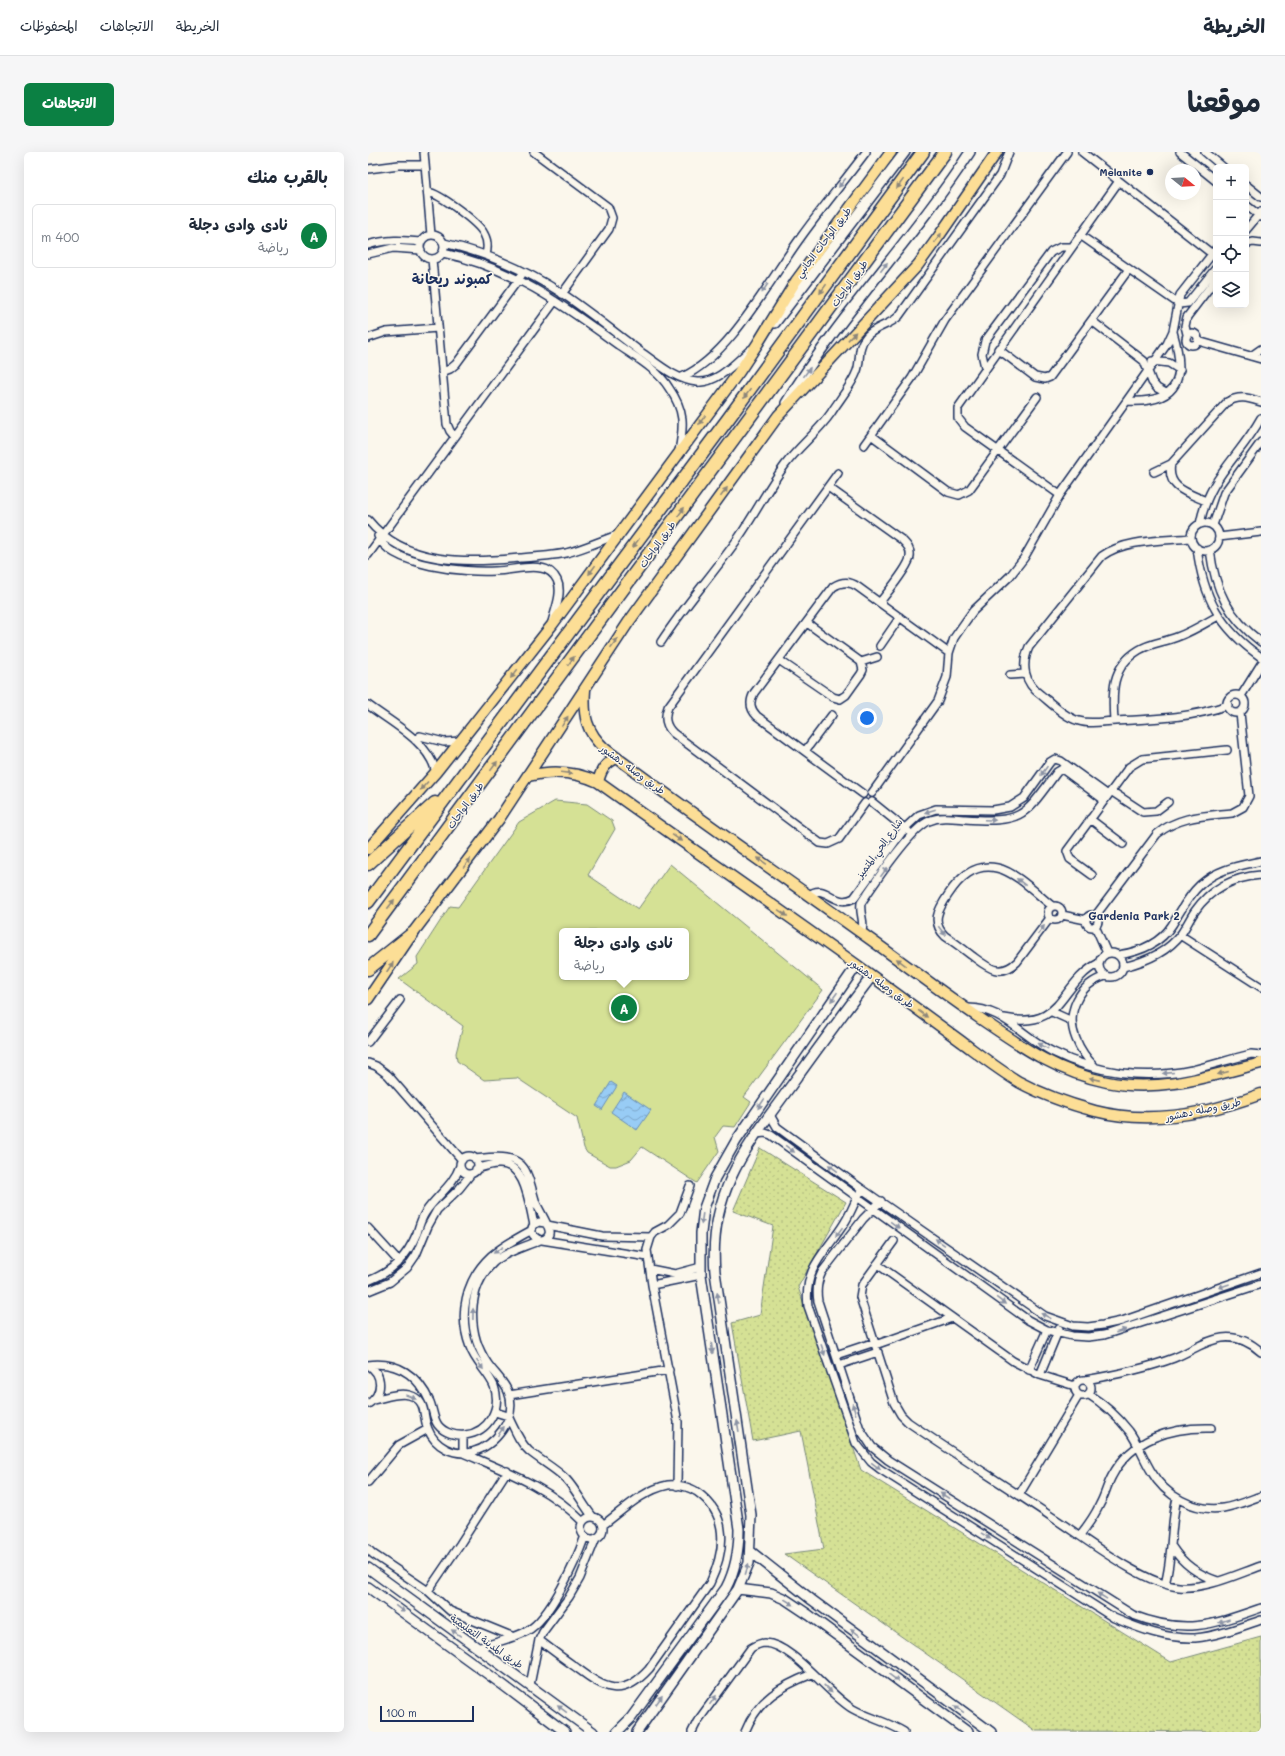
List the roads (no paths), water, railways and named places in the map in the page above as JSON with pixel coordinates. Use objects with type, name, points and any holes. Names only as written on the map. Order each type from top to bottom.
[{"type":"highway","name":"طريق الواحات","points":[[368,902],[728,419],[923,152]]},
{"type":"highway","name":"طريق الواحات","points":[[368,935],[945,152]]},
{"type":"highway","points":[[368,864],[456,783]]},
{"type":"highway","points":[[368,969],[412,934]]},
{"type":"main road","points":[[368,849],[436,772],[552,625],[758,343],[796,282],[891,152]]},
{"type":"main road","points":[[368,999],[412,934],[470,859],[528,776],[628,624],[778,416],[906,277],[928,251],[997,152]]},
{"type":"main road","name":"طريق وصله دهشور","points":[[586,687],[584,715],[589,730],[597,742],[617,758],[965,1008],[1037,1056],[1074,1073],[1109,1082],[1147,1086],[1186,1082],[1261,1063]]},
{"type":"main road","points":[[598,782],[606,764],[617,758]]},
{"type":"main road","name":"طريق وصله دهشور","points":[[528,776],[548,772],[567,773],[598,782],[857,965],[991,1064],[1019,1082],[1065,1102],[1096,1111],[1118,1115],[1157,1118],[1179,1115],[1242,1101],[1261,1094]]},
{"type":"street","points":[[424,152],[431,235]]},
{"type":"street","points":[[534,152],[608,207],[612,218],[609,229],[562,294]]},
{"type":"street","points":[[682,377],[693,372],[703,364],[737,328],[801,237],[866,152]]},
{"type":"street","name":"طريق الواحات الجانبي","points":[[758,343],[905,152]]},
{"type":"street","points":[[778,416],[810,366],[931,207],[970,152]]},
{"type":"street","points":[[661,642],[692,597],[740,536],[784,465],[823,423],[834,408],[856,372],[860,349],[864,339],[873,330],[892,322],[899,316],[1000,175],[1009,152]]},
{"type":"street","points":[[864,445],[912,378],[945,320],[1067,152]]},
{"type":"street","points":[[1082,152],[1213,252]]},
{"type":"street","points":[[1180,152],[1213,179]]},
{"type":"street","points":[[1205,152],[1219,164]]},
{"type":"street","points":[[368,169],[400,165],[425,165]]},
{"type":"street","points":[[1060,496],[961,423],[957,413],[960,403],[985,367],[1119,181]]},
{"type":"street","points":[[1249,188],[1261,198]]},
{"type":"street","points":[[428,192],[441,197],[482,230],[487,239],[486,255]]},
{"type":"street","points":[[1249,208],[1260,214],[1249,227]]},
{"type":"street","points":[[420,250],[421,242],[425,237],[431,235],[437,236],[444,243],[486,255],[525,272],[562,294],[662,367],[682,377],[698,382],[717,378],[758,343]]},
{"type":"street","points":[[1080,235],[1179,304],[1188,303],[1213,272]]},
{"type":"street","points":[[368,245],[392,240],[421,242]]},
{"type":"street","points":[[1249,243],[1261,242]]},
{"type":"street","points":[[368,254],[393,248],[420,250],[426,257],[432,259],[438,258],[443,253],[444,243]]},
{"type":"street","points":[[985,367],[982,354],[985,341],[1051,252],[1061,246],[1072,247]]},
{"type":"street","points":[[443,253],[474,261],[519,279],[574,313],[656,374],[669,387],[679,408],[683,421],[679,451]]},
{"type":"street","points":[[872,793],[938,701],[947,677],[949,653],[954,638],[973,611],[999,588],[1024,558],[1060,496],[1167,344],[1173,332],[1180,295],[1213,255]]},
{"type":"street","points":[[432,259],[447,424],[455,437]]},
{"type":"street","points":[[998,349],[1035,377],[1045,379],[1054,374],[1129,269]]},
{"type":"street","points":[[442,372],[450,370],[456,364],[525,272]]},
{"type":"street","points":[[1213,283],[1187,317],[1185,326],[1187,334],[1195,334],[1198,341],[1261,358]]},
{"type":"street","points":[[368,555],[555,301]]},
{"type":"street","points":[[574,313],[579,306]]},
{"type":"street","points":[[1092,321],[1144,361],[1154,385],[1166,393]]},
{"type":"street","points":[[368,338],[386,332],[438,328]]},
{"type":"street","points":[[1127,401],[1143,401],[1166,393],[1171,390],[1178,381],[1180,370],[1177,347],[1173,332]]},
{"type":"street","points":[[612,341],[617,334]]},
{"type":"street","points":[[1251,356],[1261,349]]},
{"type":"street","points":[[1144,361],[1169,363],[1180,370]]},
{"type":"street","points":[[871,435],[948,492],[953,494],[964,493],[969,490],[1037,396]]},
{"type":"street","points":[[1154,472],[1171,464],[1227,402],[1240,397],[1247,397],[1261,402]]},
{"type":"street","points":[[1200,524],[1206,501],[1217,478],[1250,436],[1261,418]]},
{"type":"street","points":[[1213,525],[1224,493],[1261,442]]},
{"type":"street","points":[[1171,464],[1170,471],[1174,484],[1180,489],[1206,501]]},
{"type":"street","points":[[838,473],[668,707],[665,718],[669,729],[673,733],[820,843],[828,844],[839,839],[869,803],[875,798],[872,793],[866,791],[863,794]]},
{"type":"street","points":[[828,487],[902,540],[907,544],[910,550],[909,563],[880,602]]},
{"type":"street","points":[[368,520],[391,551],[429,565],[473,571],[495,571],[536,567],[546,569],[556,579],[560,588],[552,625]]},
{"type":"street","points":[[1197,548],[1210,550],[1217,544],[1219,537],[1216,528],[1213,525],[1209,523],[1200,524],[1194,528],[1192,538],[1197,548],[1204,583],[1218,616],[1239,640],[1261,657]]},
{"type":"street","points":[[1219,537],[1261,532]]},
{"type":"street","points":[[381,537],[395,544],[431,557],[450,560],[493,560],[558,554],[618,535]]},
{"type":"street","points":[[1192,538],[1126,545],[1109,551],[1102,556],[1029,647],[1024,662],[1025,674],[1036,692],[1074,719],[1087,723],[1159,720],[1207,712],[1228,705]]},
{"type":"street","points":[[1210,550],[1216,581],[1229,610],[1243,626],[1261,641]]},
{"type":"street","points":[[429,565],[431,557]]},
{"type":"street","points":[[863,794],[759,718],[751,708],[750,703],[754,693],[833,587],[843,582],[854,584],[949,653]]},
{"type":"street","points":[[1114,721],[1112,692],[1120,668],[1128,658],[1145,647],[1191,631],[1218,616]]},
{"type":"street","points":[[880,646],[900,618]]},
{"type":"street","points":[[779,660],[837,698],[844,697],[846,695],[861,674],[861,662],[807,623]]},
{"type":"street","points":[[861,662],[877,657]]},
{"type":"street","points":[[1241,696],[1261,664]]},
{"type":"street","points":[[1010,675],[1025,674]]},
{"type":"street","points":[[1241,696],[1246,703],[1244,709],[1240,713],[1234,713],[1228,705],[1229,699],[1232,697],[1241,696]]},
{"type":"street","points":[[368,705],[415,740],[431,758],[436,772]]},
{"type":"street","points":[[1096,915],[1157,834],[1164,828],[1177,821],[1191,817],[1232,813],[1238,811],[1247,802],[1249,789],[1240,713]]},
{"type":"street","points":[[805,751],[832,715]]},
{"type":"street","points":[[415,740],[420,736],[444,742],[461,741]]},
{"type":"street","points":[[1092,875],[1070,859],[1067,854],[1068,849],[1129,767],[1138,761],[1227,750]]},
{"type":"street","name":"شارع الحي المتميز","points":[[854,898],[905,828],[919,815],[927,811],[936,809],[962,808],[1002,809],[1017,803],[1030,791],[1050,762],[1054,759],[1059,760],[1086,783]]},
{"type":"street","name":"شارع الحي المتميز","points":[[861,903],[912,834],[919,827],[938,818],[997,820],[1018,815],[1032,805],[1060,770],[1065,770],[1107,795],[1143,812],[1156,811],[1168,802]]},
{"type":"street","points":[[863,794],[862,799],[912,834]]},
{"type":"street","points":[[962,808],[962,819]]},
{"type":"street","points":[[1090,819],[1123,844]]},
{"type":"street","points":[[1106,976],[1100,971],[1099,963],[1102,957],[1107,953],[1118,955],[1142,950],[1163,936],[1171,927],[1192,893],[1209,878],[1230,867],[1261,861]]},
{"type":"street","points":[[1050,918],[1017,962],[1012,967],[999,970],[987,966],[945,936],[938,926],[937,920],[940,908],[957,881],[970,872],[987,867],[996,867],[1012,874],[1052,906],[1060,907],[1062,915]]},
{"type":"street","points":[[1123,967],[1148,959],[1171,944],[1180,935],[1196,910],[1214,891],[1238,879],[1261,875]]},
{"type":"street","points":[[809,895],[816,891],[821,891],[842,901],[854,898],[861,903],[860,912],[864,926],[861,933]]},
{"type":"street","points":[[1050,918],[1048,910],[1052,906]]},
{"type":"street","points":[[1062,915],[1086,920]]},
{"type":"street","points":[[1050,918],[1056,920],[1062,915]]},
{"type":"street","points":[[1086,920],[1089,915],[1096,915]]},
{"type":"street","points":[[1095,926],[1098,924],[1099,920],[1096,915]]},
{"type":"street","points":[[1086,920],[1088,925],[1095,926]]},
{"type":"street","points":[[1095,926],[1107,953]]},
{"type":"street","points":[[1180,935],[1261,987]]},
{"type":"street","points":[[1095,1067],[1075,1037],[1072,1021],[1075,1004],[1084,989],[1094,981],[1106,976],[1115,976],[1120,972],[1123,967],[1122,960],[1118,955]]},
{"type":"street","points":[[1004,1018],[1025,1020],[1052,1012],[1063,1000],[1077,979],[1091,967],[1099,963]]},
{"type":"street","points":[[616,1732],[631,1718],[726,1588],[731,1578],[738,1553],[739,1529],[701,1271],[703,1216],[715,1178],[736,1140],[857,965]]},
{"type":"street","points":[[637,1732],[738,1589],[749,1563],[751,1515],[714,1268],[715,1226],[723,1197],[738,1163],[756,1134],[872,976]]},
{"type":"street","points":[[368,1042],[400,1000]]},
{"type":"street","points":[[965,1008],[985,1009],[1004,1018],[1027,1036],[1066,1058],[1095,1067],[1127,1073],[1159,1074],[1192,1070],[1251,1054],[1261,1055]]},
{"type":"street","points":[[1052,1012],[1072,1021]]},
{"type":"street","points":[[807,1036],[820,1045]]},
{"type":"street","points":[[368,1063],[376,1066],[388,1075],[461,1163],[464,1172],[474,1171],[497,1164],[510,1167],[516,1171],[523,1182],[533,1228],[532,1235],[536,1238],[648,1257]]},
{"type":"street","points":[[770,1115],[777,1127],[862,1189],[1045,1316],[1061,1323],[1088,1327],[1115,1322],[1261,1273]]},
{"type":"street","points":[[756,1134],[765,1133],[771,1135],[1028,1320],[1058,1334],[1088,1337],[1116,1333],[1261,1284]]},
{"type":"street","points":[[368,1281],[390,1270],[399,1262],[411,1245],[421,1219],[432,1204],[452,1183],[461,1163],[469,1156],[475,1159],[511,1158],[521,1165],[526,1172],[533,1196],[550,1232],[546,1238],[507,1254],[495,1262],[485,1272],[478,1285],[473,1305],[471,1337],[476,1360],[494,1387],[496,1400],[495,1412],[486,1426],[479,1431],[463,1436],[449,1433],[438,1424],[427,1396],[417,1381],[409,1374],[392,1365],[379,1363],[368,1365]]},
{"type":"street","points":[[368,1291],[390,1282],[402,1273],[412,1262],[437,1210],[459,1189],[474,1171],[477,1164],[475,1159]]},
{"type":"street","points":[[678,1486],[678,1422],[652,1285],[647,1250],[651,1237],[655,1232],[668,1224],[680,1213],[690,1186]]},
{"type":"street","points":[[862,1189],[845,1223],[814,1266],[807,1285],[806,1296],[808,1306],[851,1432],[856,1443],[871,1462],[1114,1618],[1140,1629],[1164,1635],[1195,1638],[1218,1634],[1261,1620]]},
{"type":"street","points":[[881,1201],[853,1232],[822,1272],[816,1291],[860,1429],[880,1454],[1119,1606],[1149,1621],[1182,1627],[1216,1623],[1261,1608]]},
{"type":"street","points":[[432,1204],[437,1210]]},
{"type":"street","points":[[463,1453],[480,1449],[494,1439],[505,1425],[510,1405],[509,1395],[505,1385],[483,1357],[471,1337],[464,1321],[467,1294],[474,1276],[492,1255],[533,1228],[539,1222],[602,1236],[651,1237]]},
{"type":"street","points":[[368,1228],[399,1262]]},
{"type":"street","points":[[894,1241],[862,1285],[860,1293],[894,1403],[904,1419],[1080,1535],[1152,1580],[1165,1584],[1192,1587],[1218,1581],[1261,1566]]},
{"type":"street","points":[[877,1264],[1005,1356],[1040,1375],[1075,1386]]},
{"type":"street","points":[[652,1285],[714,1268]]},
{"type":"street","points":[[650,1269],[675,1274],[701,1271]]},
{"type":"street","points":[[836,1355],[952,1318]]},
{"type":"street","points":[[1040,1375],[1058,1334],[1061,1323]]},
{"type":"street","points":[[1029,1370],[1047,1330]]},
{"type":"street","points":[[1261,1352],[1244,1341],[1234,1338],[1221,1338],[1211,1340],[1156,1364],[1116,1375],[1077,1382],[1075,1386],[1075,1392],[1084,1396],[1088,1394],[1101,1402],[1119,1419],[1138,1446],[1157,1481],[1177,1498],[1199,1507],[1214,1508],[1230,1506],[1261,1496]]},
{"type":"street","points":[[839,1365],[878,1352]]},
{"type":"street","points":[[368,1365],[377,1374],[380,1383],[378,1392],[371,1402]]},
{"type":"street","points":[[509,1395],[669,1370]]},
{"type":"street","points":[[1085,1380],[1090,1386],[1088,1394]]},
{"type":"street","points":[[371,1402],[402,1394],[410,1395],[417,1399],[422,1405],[425,1412],[428,1429],[438,1444],[448,1450],[463,1453],[507,1471],[540,1488],[572,1510],[583,1522]]},
{"type":"street","points":[[1019,1495],[1079,1395]]},
{"type":"street","points":[[495,1412],[508,1416],[517,1435],[529,1451],[566,1479],[585,1508],[594,1517],[598,1518],[603,1525]]},
{"type":"street","points":[[1080,1535],[1096,1512],[1121,1462],[1138,1446],[1155,1436],[1173,1430],[1211,1428]]},
{"type":"street","points":[[368,1482],[399,1445],[428,1429]]},
{"type":"street","points":[[463,1436],[463,1453]]},
{"type":"street","points":[[726,1447],[741,1445]]},
{"type":"street","points":[[428,1591],[507,1471]]},
{"type":"street","points":[[530,1685],[539,1640],[543,1632],[567,1600],[580,1578],[596,1538],[602,1531],[603,1525],[638,1499],[653,1491],[670,1485],[692,1489],[704,1497],[713,1506],[719,1519],[722,1532],[720,1558],[710,1583],[646,1672],[637,1681],[618,1688],[598,1684],[539,1640]]},
{"type":"street","points":[[1165,1584],[1172,1547],[1172,1521],[1177,1498]]},
{"type":"street","points":[[477,1648],[514,1636],[533,1627],[548,1608],[570,1572],[585,1536],[582,1528],[583,1522],[586,1519],[594,1517]]},
{"type":"street","points":[[585,1536],[596,1538]]},
{"type":"street","points":[[1172,1547],[1188,1566],[1202,1575],[1218,1581]]},
{"type":"street","points":[[368,1549],[372,1554],[428,1591],[450,1611],[514,1636]]},
{"type":"street","points":[[750,1551],[812,1600],[991,1732]]},
{"type":"street","name":"طريق المدينة التعليمية","points":[[368,1568],[593,1732]]},
{"type":"street","points":[[368,1586],[565,1732]]},
{"type":"street","points":[[738,1589],[762,1591],[785,1599],[968,1732]]},
{"type":"street","points":[[692,1732],[697,1722],[751,1648],[757,1644],[771,1644],[794,1657],[841,1701],[854,1710],[904,1732]]},
{"type":"street","points":[[745,1732],[757,1709],[769,1697],[782,1687],[812,1674]]},
{"type":"water","points":[[611,1082],[617,1086],[602,1110],[596,1106]]},
{"type":"water","points":[[624,1092],[651,1110],[637,1130],[611,1112]]},
{"type":"place","name":"Melanite","points":[[1150,172]]},
{"type":"place","name":"نادى وادى دجلة","points":[[624,1008]]},
{"type":"district","name":"كمبوند ريحانة","points":[[452,278]]},
{"type":"district","name":"Gardenia Park 2","points":[[1134,915]]}]
